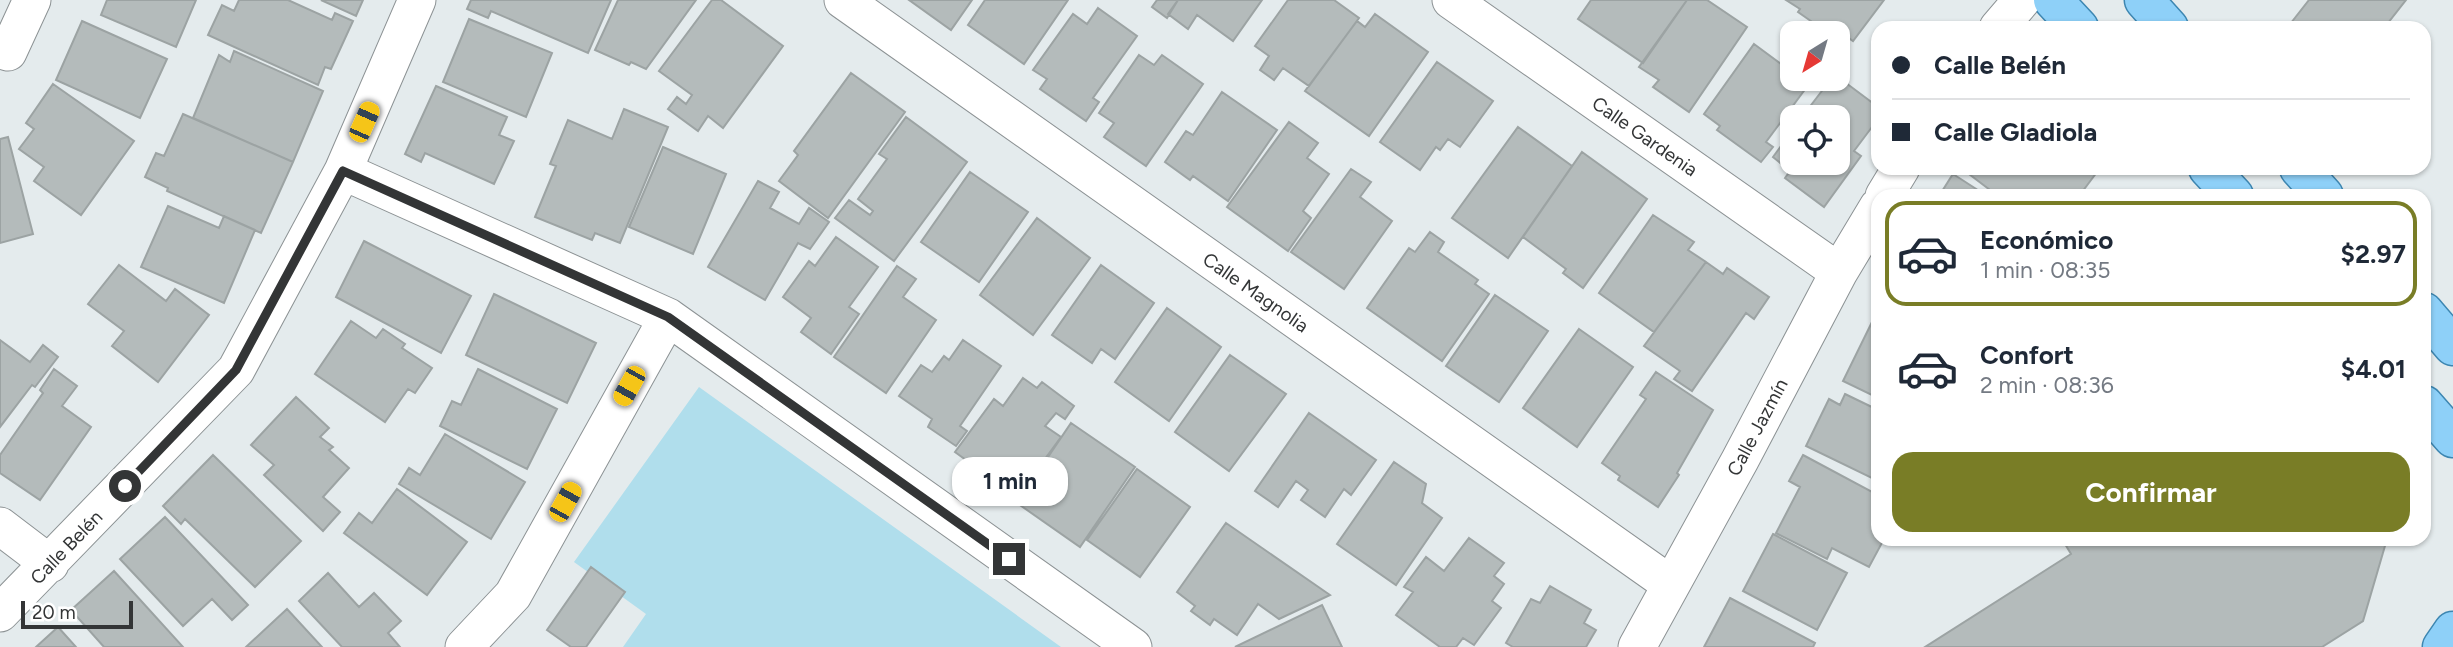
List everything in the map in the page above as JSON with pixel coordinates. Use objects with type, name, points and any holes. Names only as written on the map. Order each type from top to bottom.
[{"type":"main road","points":[[2144,0],[2163,21]]},
{"type":"main road","points":[[2020,7],[2059,21]]},
{"type":"main road","points":[[2214,175],[2228,189]]},
{"type":"main road","points":[[2431,320],[2453,346]]},
{"type":"main road","points":[[2431,413],[2453,438]]},
{"type":"main road","points":[[2442,647],[2453,631]]},
{"type":"street","points":[[0,50],[8,52],[32,0]]},
{"type":"street","name":"Calle Belén","points":[[0,613],[236,370],[343,171],[417,0]]},
{"type":"street","name":"Calle Magnolia","points":[[843,0],[1670,584]]},
{"type":"street","name":"Calle Gardenia","points":[[1451,0],[1839,272]]},
{"type":"street","points":[[343,171],[668,317],[1133,647]]},
{"type":"street","name":"Calle Jazmín","points":[[1637,647],[1839,272],[1871,219]]},
{"type":"street","points":[[464,647],[513,595],[668,317]]},
{"type":"street","points":[[0,526],[50,564]]},
{"type":"shaded area","points":[[699,387],[1061,647],[623,647],[646,614],[574,562]]},
{"type":"building","points":[[107,0],[196,0],[176,47],[101,15]]},
{"type":"building","points":[[239,0],[288,0],[332,20],[335,13],[353,21],[331,69],[325,67],[318,85],[208,35],[222,5],[234,11]]},
{"type":"building","points":[[321,0],[363,0],[356,16]]},
{"type":"building","points":[[471,0],[611,0],[588,53],[491,11],[488,18],[467,9]]},
{"type":"building","points":[[618,0],[696,0],[646,69],[631,62],[629,65],[595,50]]},
{"type":"building","points":[[712,0],[721,0],[783,46],[723,128],[708,116],[698,131],[668,109],[677,97],[686,104],[692,95],[659,71]]},
{"type":"building","points":[[909,0],[972,0],[951,30]]},
{"type":"building","points":[[985,0],[1068,0],[1024,64],[968,25]]},
{"type":"building","points":[[1157,0],[1178,0],[1167,18],[1152,7]]},
{"type":"building","points":[[1178,0],[1262,0],[1233,41],[1197,15],[1188,29],[1168,14]]},
{"type":"building","points":[[1288,0],[1334,0],[1359,18],[1309,86],[1283,68],[1274,80],[1260,70],[1269,56],[1255,46]]},
{"type":"building","points":[[1591,0],[1687,0],[1643,63],[1578,19]]},
{"type":"building","points":[[1687,0],[1707,0],[1747,27],[1689,112],[1653,87],[1659,80],[1639,67]]},
{"type":"building","points":[[1786,0],[1884,0],[1853,41],[1850,39],[1850,21],[1811,21],[1798,12],[1800,9]]},
{"type":"building","points":[[2309,0],[2406,0],[2390,21],[2292,21]]},
{"type":"building","points":[[1098,8],[1137,36],[1093,98],[1099,102],[1086,121],[1040,89],[1047,79],[1033,70],[1073,14],[1087,24]]},
{"type":"building","points":[[1375,14],[1428,52],[1369,136],[1305,91],[1357,21],[1365,27]]},
{"type":"building","points":[[469,19],[552,53],[526,117],[443,82]]},
{"type":"building","points":[[82,21],[167,59],[140,118],[56,80]]},
{"type":"building","points":[[1754,44],[1780,63],[1780,91],[1804,91],[1793,105],[1780,105],[1780,123],[1766,142],[1773,147],[1761,162],[1717,130],[1720,126],[1704,114]]},
{"type":"building","points":[[234,51],[323,91],[293,162],[193,118],[219,55],[230,62]]},
{"type":"building","points":[[1139,55],[1154,65],[1162,55],[1203,84],[1146,166],[1104,137],[1114,123],[1099,113]]},
{"type":"building","points":[[1437,62],[1493,101],[1460,147],[1448,139],[1440,150],[1436,147],[1420,170],[1380,142]]},
{"type":"building","points":[[851,73],[905,112],[828,218],[779,181],[798,155],[794,151]]},
{"type":"building","points":[[53,84],[134,141],[81,215],[34,181],[44,167],[19,149],[34,129],[26,123]]},
{"type":"building","points":[[436,86],[507,117],[499,135],[514,141],[494,184],[425,153],[421,162],[405,154]]},
{"type":"building","points":[[1850,86],[1871,102],[1871,128],[1854,151],[1861,156],[1850,171],[1850,105],[1811,105],[1822,91],[1850,91]]},
{"type":"building","points":[[1222,92],[1277,130],[1228,201],[1193,176],[1190,180],[1165,162],[1186,131],[1193,135]]},
{"type":"building","points":[[624,109],[668,127],[620,243],[595,233],[592,240],[535,217],[556,166],[550,164],[568,120],[612,139]]},
{"type":"building","points":[[183,114],[293,162],[261,233],[167,191],[168,188],[145,177],[156,153],[164,156]]},
{"type":"building","points":[[906,117],[967,162],[894,261],[835,218],[849,200],[870,215],[873,211],[858,199],[887,159],[879,154]]},
{"type":"building","points":[[1289,122],[1318,143],[1307,158],[1329,174],[1303,211],[1311,218],[1288,251],[1227,207]]},
{"type":"building","points":[[1518,127],[1572,166],[1508,258],[1452,218]]},
{"type":"building","points":[[8,137],[33,234],[0,243],[0,139]]},
{"type":"building","points":[[663,147],[726,174],[693,254],[629,227]]},
{"type":"building","points":[[1780,147],[1780,163],[1773,157]]},
{"type":"building","points":[[1582,152],[1647,199],[1583,288],[1563,273],[1566,269],[1523,237]]},
{"type":"building","points":[[1351,169],[1371,182],[1360,197],[1392,221],[1344,289],[1291,252]]},
{"type":"building","points":[[970,172],[1028,212],[979,282],[921,242]]},
{"type":"building","points":[[1787,175],[1847,175],[1824,207],[1785,178]]},
{"type":"building","points":[[1955,175],[1976,189],[1943,189]]},
{"type":"building","points":[[1970,175],[2095,175],[2084,189],[1989,189]]},
{"type":"building","points":[[758,181],[779,192],[770,208],[799,224],[809,208],[829,222],[810,249],[798,243],[765,300],[708,267]]},
{"type":"building","points":[[168,206],[219,228],[224,216],[255,230],[224,303],[141,267]]},
{"type":"building","points":[[1653,215],[1694,242],[1688,250],[1706,262],[1654,332],[1599,293]]},
{"type":"building","points":[[1037,218],[1090,258],[1033,335],[980,295]]},
{"type":"building","points":[[1430,232],[1444,242],[1438,252],[1478,280],[1475,284],[1489,294],[1442,361],[1367,308],[1409,248],[1415,252]]},
{"type":"building","points":[[836,237],[878,267],[849,307],[859,314],[831,354],[801,332],[811,318],[783,297],[809,261],[815,266]]},
{"type":"building","points":[[364,241],[471,296],[441,353],[336,297]]},
{"type":"building","points":[[1706,262],[1723,274],[1727,268],[1769,297],[1754,319],[1746,313],[1692,391],[1674,379],[1680,371],[1644,346]]},
{"type":"building","points":[[119,265],[166,301],[175,289],[209,315],[158,382],[112,346],[124,331],[88,304]]},
{"type":"building","points":[[1101,265],[1154,303],[1115,359],[1101,349],[1092,363],[1052,335]]},
{"type":"building","points":[[897,266],[916,279],[903,297],[936,320],[886,393],[834,357]]},
{"type":"building","points":[[494,294],[596,343],[567,403],[466,355]]},
{"type":"building","points":[[1495,295],[1548,331],[1499,402],[1446,366]]},
{"type":"building","points":[[1167,308],[1221,347],[1169,421],[1115,382]]},
{"type":"building","points":[[351,321],[376,338],[383,329],[405,344],[402,348],[432,368],[415,393],[408,389],[385,422],[315,374]]},
{"type":"building","points":[[1871,324],[1871,395],[1843,381]]},
{"type":"building","points":[[1579,329],[1633,367],[1577,447],[1523,408]]},
{"type":"building","points":[[0,340],[30,362],[43,345],[58,357],[35,387],[32,385],[0,427]]},
{"type":"building","points":[[963,340],[1001,366],[960,426],[967,431],[956,446],[928,427],[932,419],[899,396],[921,365],[932,372],[944,356],[949,360]]},
{"type":"building","points":[[1230,355],[1286,394],[1229,471],[1175,432]]},
{"type":"building","points":[[54,369],[77,386],[62,406],[91,427],[40,500],[0,473],[0,455],[43,393],[40,390]]},
{"type":"building","points":[[478,369],[557,409],[527,469],[440,426],[452,401],[461,405]]},
{"type":"building","points":[[1656,372],[1713,410],[1677,473],[1679,475],[1658,507],[1618,480],[1620,476],[1602,463],[1646,399],[1640,395]]},
{"type":"building","points":[[1023,378],[1037,388],[1042,382],[1074,406],[1065,419],[1056,413],[1045,426],[1061,437],[1017,497],[955,452],[994,399],[1003,406]]},
{"type":"building","points":[[1845,394],[1871,407],[1871,478],[1806,446],[1829,399],[1840,405]]},
{"type":"building","points":[[296,397],[329,428],[320,437],[333,447],[329,450],[349,468],[323,497],[340,512],[323,531],[264,475],[274,465],[251,445]]},
{"type":"building","points":[[1309,413],[1376,460],[1351,495],[1344,489],[1325,517],[1301,500],[1308,490],[1296,481],[1278,507],[1255,491]]},
{"type":"building","points":[[1071,423],[1135,467],[1080,547],[1017,503]]},
{"type":"building","points":[[445,434],[525,482],[491,539],[399,484],[409,468],[420,475]]},
{"type":"building","points":[[213,455],[301,541],[255,587],[185,519],[181,524],[163,506]]},
{"type":"building","points":[[1803,455],[1871,491],[1871,546],[1880,546],[1869,567],[1832,548],[1827,559],[1776,533],[1800,487],[1789,481]]},
{"type":"building","points":[[1394,462],[1426,484],[1422,503],[1442,518],[1396,585],[1337,544]]},
{"type":"building","points":[[1137,469],[1190,507],[1140,577],[1087,540]]},
{"type":"building","points":[[397,489],[467,542],[427,595],[344,533],[359,513],[372,523]]},
{"type":"building","points":[[165,517],[248,605],[232,620],[212,599],[183,626],[120,559]]},
{"type":"building","points":[[1226,523],[1330,595],[1279,619],[1258,604],[1237,635],[1214,619],[1210,625],[1191,611],[1195,606],[1177,592]]},
{"type":"building","points":[[1773,534],[1847,573],[1817,630],[1743,591]]},
{"type":"building","points":[[1469,538],[1504,563],[1494,576],[1504,584],[1492,601],[1501,608],[1474,645],[1463,638],[1456,647],[1440,647],[1396,615],[1413,592],[1404,587],[1426,557],[1444,571]]},
{"type":"building","points":[[2066,546],[2385,546],[2363,621],[2322,647],[1925,647],[2071,554]]},
{"type":"building","points":[[591,567],[625,592],[586,647],[571,647],[547,630]]},
{"type":"building","points":[[114,571],[183,647],[104,647],[71,610]]},
{"type":"building","points":[[328,573],[359,607],[374,593],[401,621],[388,633],[400,647],[342,647],[299,601]]},
{"type":"building","points":[[1550,586],[1591,610],[1584,623],[1596,630],[1586,647],[1513,647],[1506,643],[1531,599],[1540,603]]},
{"type":"building","points":[[1730,598],[1815,643],[1813,647],[1704,647]]},
{"type":"building","points":[[1322,605],[1342,647],[1235,647]]},
{"type":"building","points":[[287,609],[322,647],[246,647]]},
{"type":"building","points":[[58,627],[76,647],[36,647]]},
{"type":"route","points":[[125,486],[236,370],[343,171],[668,317],[1009,559]]}]
